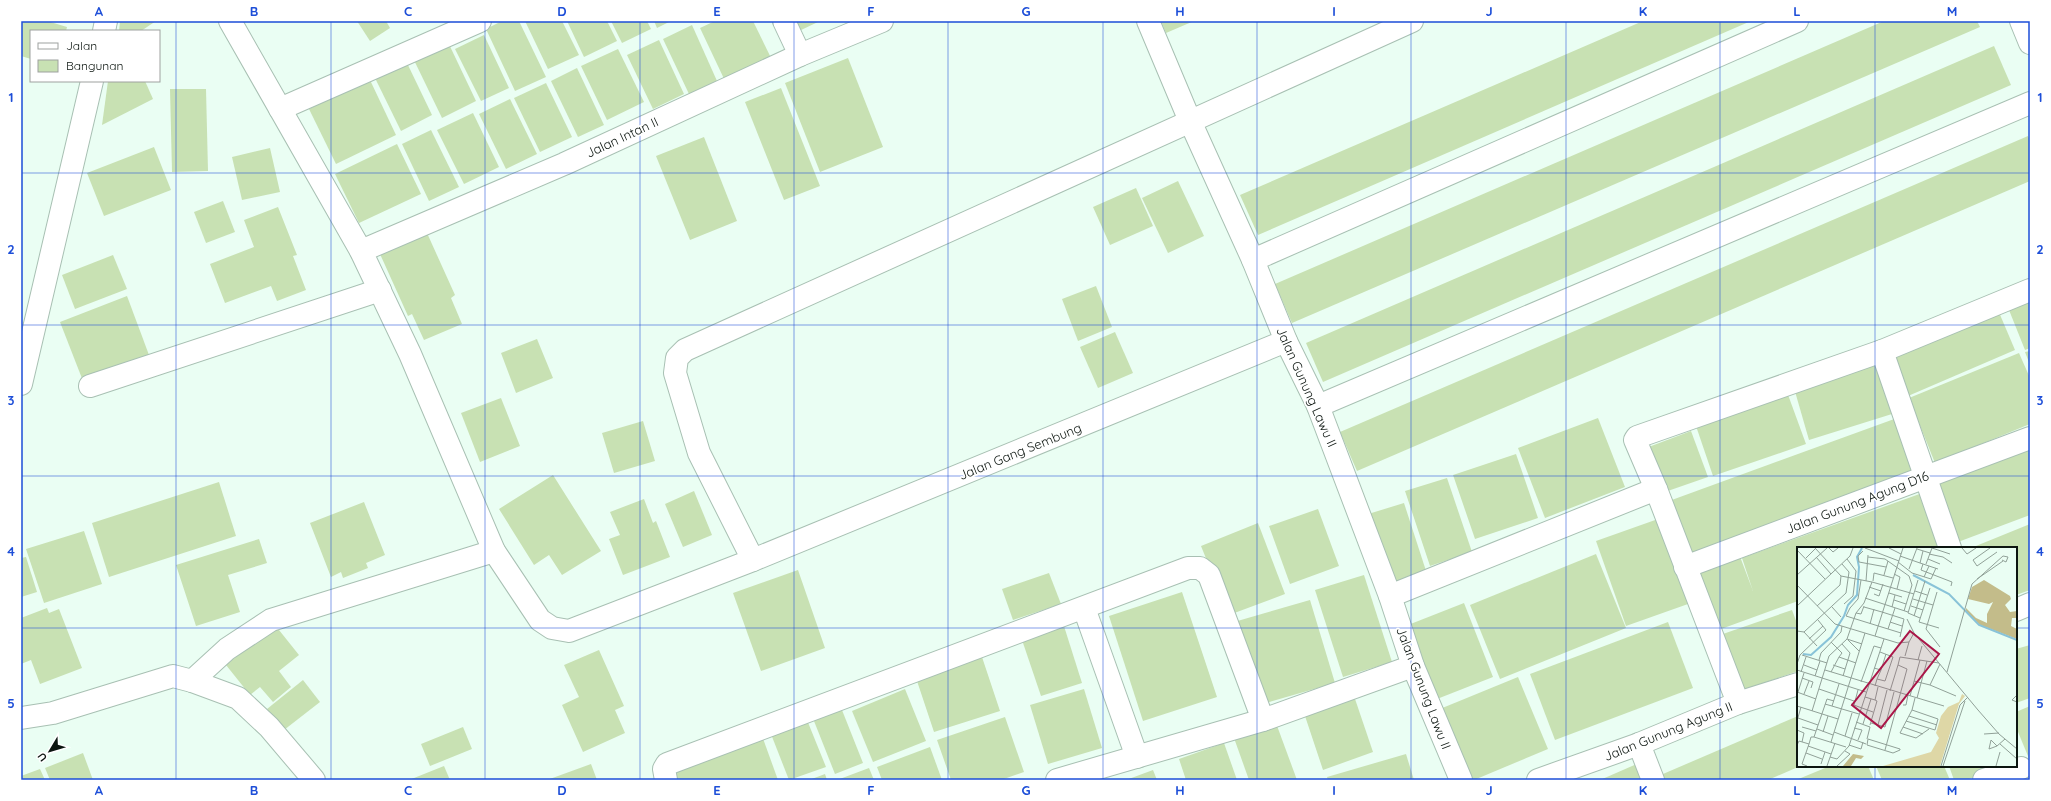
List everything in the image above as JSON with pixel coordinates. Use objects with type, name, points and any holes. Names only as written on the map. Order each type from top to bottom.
[{"type":"street","name":"Jalan Gang Sembung","points":[[230,21],[361,251],[410,354],[494,551],[540,620],[552,628],[570,631],[753,560],[1286,341]]},
{"type":"street","points":[[280,109],[480,21]]},
{"type":"street","points":[[784,21],[800,55]]},
{"type":"street","name":"Jalan Intan II","points":[[361,251],[564,164],[800,55],[882,21]]},
{"type":"street","name":"Jalan Gunung Lawu II","points":[[1148,21],[1190,121],[1253,260],[1286,341],[1318,406],[1390,596],[1413,666],[1461,780]]},
{"type":"street","points":[[753,560],[699,453],[675,373],[675,363],[682,352],[1412,21]]},
{"type":"street","points":[[1253,260],[1797,21]]},
{"type":"street","points":[[2021,21],[2030,43]]},
{"type":"street","points":[[21,384],[92,82]]},
{"type":"street","points":[[1318,406],[2030,103]]},
{"type":"street","points":[[90,386],[380,290]]},
{"type":"street","points":[[1738,703],[1636,440],[1637,437],[1882,351],[2030,290]]},
{"type":"street","points":[[1882,351],[1950,547]]},
{"type":"street","name":"Jalan Gunung Agung D16","points":[[1685,567],[2030,438]]},
{"type":"street","points":[[1390,596],[1656,489]]},
{"type":"street","points":[[192,681],[227,649],[271,620],[494,551]]},
{"type":"street","points":[[666,780],[664,769],[667,764],[1188,568],[1200,568],[1208,575],[1263,720]]},
{"type":"street","points":[[2017,610],[2030,604]]},
{"type":"street","points":[[1084,608],[1137,757]]},
{"type":"street","points":[[1057,780],[1263,720],[1413,666]]},
{"type":"street","points":[[21,718],[54,713],[173,676],[192,681],[238,698],[268,727],[314,780]]},
{"type":"street","name":"Jalan Gunung Agung II","points":[[1538,780],[1639,744],[1738,703],[1797,684]]},
{"type":"street","points":[[1639,744],[1653,780]]},
{"type":"street","points":[[1984,780],[2020,767]]},
{"type":"building","points":[[21,21],[47,21],[67,27],[66,30],[30,30],[30,59],[21,56]]},
{"type":"building","points":[[120,21],[156,21],[142,30],[119,30]]},
{"type":"building","points":[[357,21],[386,21],[390,28],[370,41]]},
{"type":"building","points":[[502,21],[519,21],[546,77],[515,91],[486,29]]},
{"type":"building","points":[[525,21],[562,21],[579,55],[548,69]]},
{"type":"building","points":[[567,21],[607,21],[617,41],[584,57]]},
{"type":"building","points":[[611,21],[647,21],[651,29],[622,43]]},
{"type":"building","points":[[654,21],[671,21],[657,28]]},
{"type":"building","points":[[715,21],[753,21],[773,62],[726,83],[700,28]]},
{"type":"building","points":[[794,21],[820,21],[799,31]]},
{"type":"building","points":[[1161,21],[1194,21],[1166,33]]},
{"type":"building","points":[[1643,21],[1751,21],[1258,235],[1240,195]]},
{"type":"building","points":[[1884,21],[1977,21],[1980,27],[1292,323],[1275,284]]},
{"type":"building","points":[[692,25],[717,81],[689,94],[663,39]]},
{"type":"building","points":[[484,35],[509,88],[481,101],[455,49]]},
{"type":"building","points":[[447,40],[476,101],[442,118],[412,56]]},
{"type":"building","points":[[659,40],[684,94],[653,109],[627,55]]},
{"type":"building","points":[[1994,46],[2011,85],[1323,382],[1306,343]]},
{"type":"building","points":[[618,49],[644,102],[607,120],[581,66]]},
{"type":"building","points":[[848,58],[883,147],[820,172],[785,83]]},
{"type":"building","points":[[407,63],[432,115],[401,131],[375,78]]},
{"type":"building","points":[[577,68],[604,125],[578,137],[551,81]]},
{"type":"building","points":[[370,80],[396,135],[336,164],[309,109]]},
{"type":"building","points":[[108,82],[145,82],[153,99],[102,125]]},
{"type":"building","points":[[546,83],[572,137],[540,152],[514,98]]},
{"type":"building","points":[[781,88],[820,186],[784,200],[745,102]]},
{"type":"building","points":[[170,89],[206,89],[208,171],[172,172]]},
{"type":"building","points":[[510,99],[537,154],[506,169],[479,114]]},
{"type":"building","points":[[473,113],[499,167],[464,184],[437,130]]},
{"type":"building","points":[[431,130],[459,187],[429,201],[402,144]]},
{"type":"building","points":[[2028,136],[2030,140],[2030,181],[1357,471],[1340,432]]},
{"type":"building","points":[[704,137],[737,221],[690,240],[656,156]]},
{"type":"building","points":[[397,144],[421,194],[359,223],[335,174]]},
{"type":"building","points":[[154,147],[171,190],[104,216],[87,173]]},
{"type":"building","points":[[270,148],[280,192],[242,200],[232,157]]},
{"type":"building","points":[[1178,181],[1204,236],[1168,253],[1142,198]]},
{"type":"building","points":[[1136,188],[1153,226],[1110,245],[1093,207]]},
{"type":"building","points":[[223,201],[235,232],[206,243],[194,212]]},
{"type":"building","points":[[278,207],[297,255],[293,256],[306,290],[277,301],[271,286],[225,303],[210,264],[254,247],[244,220]]},
{"type":"building","points":[[427,233],[455,295],[451,298],[462,324],[424,340],[412,314],[408,316],[380,254]]},
{"type":"building","points":[[113,255],[127,289],[75,309],[62,275]]},
{"type":"building","points":[[1096,286],[1112,327],[1078,341],[1062,299]]},
{"type":"building","points":[[127,296],[149,355],[83,381],[60,322]]},
{"type":"building","points":[[2030,302],[2030,348],[2025,350],[2009,310]]},
{"type":"building","points":[[1998,310],[2015,350],[1908,396],[1891,356]]},
{"type":"building","points":[[1115,332],[1133,373],[1098,388],[1080,347]]},
{"type":"building","points":[[537,339],[553,378],[516,393],[501,353]]},
{"type":"building","points":[[2030,351],[2030,365],[2025,352]]},
{"type":"building","points":[[2019,353],[2030,378],[2030,424],[1935,463],[1909,398]]},
{"type":"building","points":[[1874,358],[1892,414],[1809,440],[1794,388]]},
{"type":"building","points":[[1787,392],[1806,444],[1713,476],[1696,426]]},
{"type":"building","points":[[501,398],[520,446],[480,462],[461,413]]},
{"type":"building","points":[[1598,418],[1625,487],[1545,518],[1518,448]]},
{"type":"building","points":[[1897,418],[1919,476],[1690,559],[1669,501]]},
{"type":"building","points":[[643,421],[655,461],[614,473],[602,433]]},
{"type":"building","points":[[1691,431],[1708,477],[1662,493],[1646,448]]},
{"type":"building","points":[[2030,447],[2030,515],[1958,542],[1936,484]]},
{"type":"building","points":[[1516,454],[1538,518],[1475,539],[1453,475]]},
{"type":"building","points":[[553,475],[601,551],[562,575],[549,555],[534,565],[499,509]]},
{"type":"building","points":[[1447,478],[1472,552],[1430,566],[1405,491]]},
{"type":"building","points":[[219,482],[236,536],[109,577],[92,523]]},
{"type":"building","points":[[694,491],[712,535],[683,547],[665,504]]},
{"type":"building","points":[[1925,492],[1945,547],[1797,547],[1797,601],[1721,629],[1698,570],[1739,554],[1753,591],[1742,558]]},
{"type":"building","points":[[644,499],[653,523],[656,521],[670,557],[623,575],[609,539],[620,535],[610,512]]},
{"type":"building","points":[[364,502],[385,555],[366,563],[368,568],[343,578],[341,572],[331,577],[310,523]]},
{"type":"building","points":[[1404,503],[1428,577],[1389,590],[1365,515]]},
{"type":"building","points":[[1318,509],[1339,566],[1290,584],[1269,526]]},
{"type":"building","points":[[1658,519],[1688,604],[1626,626],[1596,541]]},
{"type":"building","points":[[1258,523],[1285,594],[1229,615],[1201,546]]},
{"type":"building","points":[[2030,524],[2030,590],[2017,595],[2017,547],[1973,547]]},
{"type":"building","points":[[84,531],[102,584],[44,603],[26,549]]},
{"type":"building","points":[[259,539],[267,563],[228,575],[240,612],[196,626],[176,565]]},
{"type":"building","points":[[1596,554],[1626,628],[1500,679],[1470,605]]},
{"type":"building","points":[[26,557],[37,592],[21,597],[21,558]]},
{"type":"building","points":[[798,570],[825,648],[761,671],[733,593]]},
{"type":"building","points":[[1049,573],[1061,604],[1013,620],[1002,589]]},
{"type":"building","points":[[1364,575],[1392,662],[1343,677],[1315,590]]},
{"type":"building","points":[[1182,592],[1217,697],[1143,721],[1109,616]]},
{"type":"building","points":[[1310,600],[1335,683],[1259,705],[1234,622]]},
{"type":"building","points":[[1464,603],[1493,677],[1437,699],[1408,625]]},
{"type":"building","points":[[47,608],[49,613],[59,609],[82,668],[40,684],[31,660],[21,664],[21,618]]},
{"type":"building","points":[[1792,610],[1797,623],[1797,671],[1740,691],[1720,635]]},
{"type":"building","points":[[1668,622],[1693,688],[1555,740],[1530,674]]},
{"type":"building","points":[[1063,623],[1082,683],[1041,696],[1021,637]]},
{"type":"building","points":[[275,625],[299,655],[279,671],[291,687],[273,702],[260,687],[250,695],[226,665]]},
{"type":"building","points":[[2030,645],[2030,698],[2017,703],[2017,649]]},
{"type":"building","points":[[599,650],[624,706],[615,710],[625,733],[583,752],[562,705],[579,697],[564,665]]},
{"type":"building","points":[[981,654],[1000,711],[934,732],[915,675]]},
{"type":"building","points":[[1518,677],[1548,749],[1474,780],[1464,780],[1435,711]]},
{"type":"building","points":[[303,680],[320,702],[284,730],[267,709]]},
{"type":"building","points":[[905,689],[926,741],[873,762],[852,711]]},
{"type":"building","points":[[1084,689],[1102,748],[1048,764],[1030,705]]},
{"type":"building","points":[[1353,693],[1373,752],[1323,770],[1303,710]]},
{"type":"building","points":[[840,705],[863,763],[835,774],[812,716]]},
{"type":"building","points":[[2030,706],[2030,761],[2017,729],[2017,712]]},
{"type":"building","points":[[805,715],[826,767],[789,780],[769,729]]},
{"type":"building","points":[[1797,716],[1798,767],[1768,780],[1658,780],[1656,777]]},
{"type":"building","points":[[1005,717],[1024,772],[1001,780],[951,780],[937,740]]},
{"type":"building","points":[[1276,723],[1297,780],[1249,780],[1234,738]]},
{"type":"building","points":[[463,727],[472,749],[430,766],[421,744]]},
{"type":"building","points":[[761,733],[778,780],[678,780],[672,764]]},
{"type":"building","points":[[1224,743],[1237,780],[1186,780],[1179,759]]},
{"type":"building","points":[[930,747],[942,780],[882,780],[877,767]]},
{"type":"building","points":[[83,753],[93,780],[50,780],[45,768]]},
{"type":"building","points":[[1406,754],[1414,780],[1328,780],[1327,777]]},
{"type":"building","points":[[1639,763],[1646,780],[1600,780]]},
{"type":"building","points":[[591,764],[597,780],[547,780]]},
{"type":"building","points":[[444,766],[450,780],[409,780]]},
{"type":"building","points":[[1828,767],[1868,767],[1874,780],[1796,780]]},
{"type":"building","points":[[1876,767],[1944,767],[1950,780],[1882,780]]},
{"type":"building","points":[[1949,767],[2003,767],[1966,780],[1954,780]]},
{"type":"building","points":[[869,768],[874,780],[837,780]]},
{"type":"building","points":[[40,769],[45,780],[21,780],[21,776]]},
{"type":"building","points":[[1153,770],[1157,780],[1126,780]]},
{"type":"building","points":[[825,774],[827,780],[809,780]]}]
